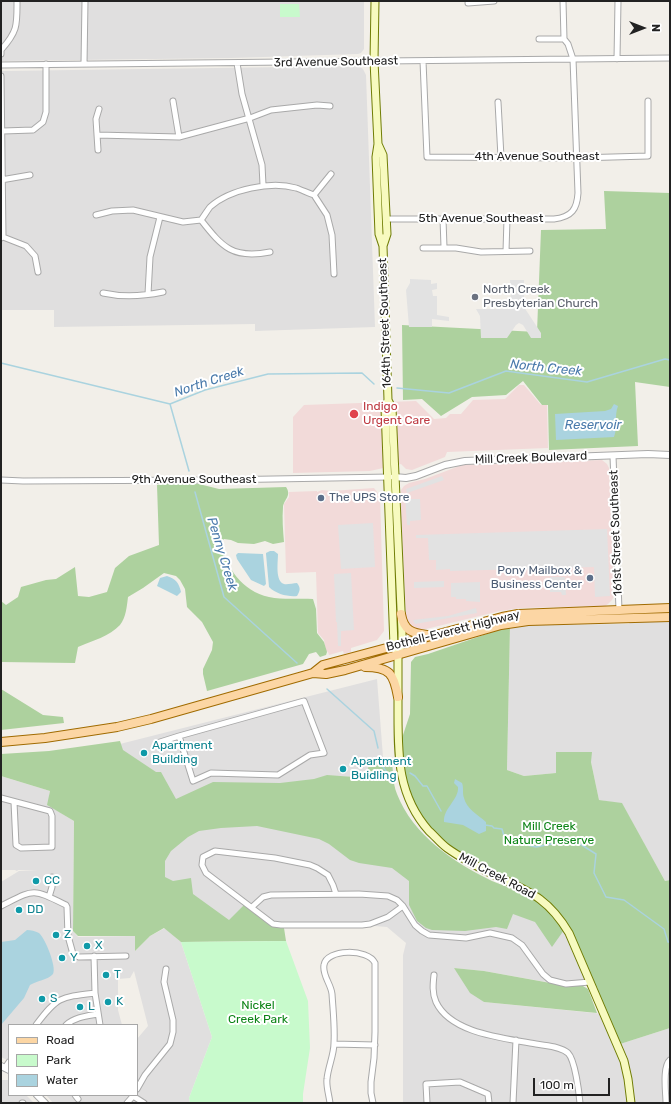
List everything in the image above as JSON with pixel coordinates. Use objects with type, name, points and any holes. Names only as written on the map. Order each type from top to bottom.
[{"type":"main road","name":"164th Street Southeast","points":[[375,1],[374,61],[378,144],[376,157],[379,234],[383,246],[388,400],[385,408],[401,614],[398,645]]},
{"type":"main road","name":"164th Street Southeast","points":[[378,144],[383,155],[387,234],[383,246]]},
{"type":"main road","name":"164th Street Southeast","points":[[391,477],[398,645]]},
{"type":"main road","name":"Bothell-Everett Highway","points":[[1,742],[45,738],[117,728],[313,673],[326,674],[357,667],[501,625],[528,621],[573,619],[587,615],[619,614],[670,608]]},
{"type":"main road","points":[[401,614],[404,625],[411,631],[432,636]]},
{"type":"main road","name":"Bothell-Everett Highway","points":[[313,673],[323,665],[502,616],[518,614],[619,614],[670,617]]},
{"type":"main road","name":"Mill Creek Road","points":[[398,645],[398,750],[400,770],[406,794],[421,822],[445,847],[467,861],[535,895],[549,905],[561,920],[569,933],[624,1061],[631,1103]]},
{"type":"main road","points":[[357,667],[371,667],[386,670],[392,674],[398,697]]},
{"type":"street","points":[[1,54],[1,50],[12,38],[17,25],[17,1]]},
{"type":"street","points":[[84,64],[85,1]]},
{"type":"street","points":[[468,3],[494,1]]},
{"type":"street","points":[[563,1],[564,38],[568,44],[573,60],[577,158]]},
{"type":"street","points":[[617,59],[618,1]]},
{"type":"street","points":[[539,39],[564,38]]},
{"type":"street","name":"3rd Avenue Southeast","points":[[1,65],[670,58]]},
{"type":"street","name":"4th Avenue Southeast","points":[[423,61],[427,157],[577,158],[648,156],[648,101]]},
{"type":"street","points":[[237,63],[242,94],[262,165],[263,185]]},
{"type":"street","points":[[3,131],[33,130],[43,122],[46,112],[46,64]]},
{"type":"street","points":[[1,76],[3,131],[2,237],[26,246],[35,256],[38,272]]},
{"type":"street","points":[[173,101],[179,138]]},
{"type":"street","points":[[498,102],[500,157]]},
{"type":"street","points":[[97,135],[179,138],[250,118],[279,108],[317,105],[330,106]]},
{"type":"street","points":[[98,150],[96,119],[99,109]]},
{"type":"street","name":"5th Avenue Southeast","points":[[386,219],[562,218],[574,211],[577,203],[577,158]]},
{"type":"street","points":[[314,195],[331,174]]},
{"type":"street","points":[[2,180],[30,175]]},
{"type":"street","points":[[96,215],[126,209],[140,210],[160,217],[183,222],[201,220],[210,208],[224,198],[240,191],[263,185],[295,188],[314,195],[327,216],[332,236],[334,274]]},
{"type":"street","points":[[148,294],[150,257],[160,217]]},
{"type":"street","points":[[443,219],[444,248]]},
{"type":"street","points":[[506,251],[507,219]]},
{"type":"street","points":[[201,220],[217,240],[231,250],[248,254],[270,252]]},
{"type":"street","points":[[423,248],[456,248],[481,252],[530,251]]},
{"type":"street","points":[[103,293],[116,296],[163,292]]},
{"type":"street","name":"Mill Creek Boulevard","points":[[391,477],[406,478],[416,476],[445,465],[465,461],[648,454],[670,455]]},
{"type":"street","name":"161st Street Southeast","points":[[613,456],[619,614]]},
{"type":"street","name":"9th Avenue Southeast","points":[[1,480],[23,482],[391,477]]},
{"type":"street","points":[[157,743],[179,736],[304,700],[324,753],[310,755],[278,775],[211,774],[192,781],[179,736]]},
{"type":"street","points":[[1,798],[50,811],[52,816],[52,847],[21,848],[16,845],[14,802]]},
{"type":"street","points":[[336,894],[328,875],[310,865],[275,858],[215,851],[203,857],[202,865],[204,870],[273,924],[362,925],[382,920],[403,906]]},
{"type":"street","points":[[49,897],[52,887],[52,877]]},
{"type":"street","points":[[1,906],[28,892],[38,892],[66,905],[68,936],[73,954],[78,956],[126,956]]},
{"type":"street","points":[[252,907],[263,897],[271,895],[336,894],[388,896],[403,906],[415,925],[429,935],[466,938],[490,934],[512,938],[522,945],[543,974],[550,980],[566,984],[590,982]]},
{"type":"street","points":[[330,1103],[326,1080],[334,1044],[332,992],[324,973],[324,964],[330,956],[343,953],[360,953],[374,960],[376,973],[375,1045],[371,1082],[373,1103]]},
{"type":"street","points":[[94,956],[95,992],[100,1024]]},
{"type":"street","points":[[138,1087],[145,1075],[170,1044],[173,1032],[173,1020],[164,982],[166,969]]},
{"type":"street","points":[[434,974],[432,986],[436,1002],[452,1020],[459,1025],[516,1040],[560,1048],[569,1054],[576,1076],[580,1103]]},
{"type":"street","points":[[37,1024],[50,1007],[57,1001],[68,996],[95,992]]},
{"type":"street","points":[[67,1024],[78,1018],[98,1014]]},
{"type":"street","points":[[513,1103],[516,1040]]},
{"type":"street","points":[[334,1044],[375,1045]]},
{"type":"street","points":[[666,1103],[666,1071],[670,1060]]},
{"type":"street","points":[[427,1103],[426,1084],[460,1082],[488,1094],[489,1103]]},
{"type":"street","points":[[128,1103],[133,1096],[144,1103]]},
{"type":"shaded area","points":[[1,1],[364,1],[364,49],[358,54],[231,58],[1,61]]},
{"type":"shaded area","points":[[359,66],[363,69],[366,75],[375,327],[255,331],[255,324],[54,327],[54,310],[1,310],[1,71]]},
{"type":"shaded area","name":"North Creek Presbyterian Church","points":[[410,279],[431,280],[431,284],[437,283],[437,289],[432,290],[433,296],[437,296],[437,315],[449,317],[449,321],[432,319],[432,327],[409,327],[406,290],[410,283]]},
{"type":"shaded area","points":[[510,280],[524,280],[524,307],[541,333],[541,338],[531,338],[523,325],[519,323],[507,338],[481,338],[480,316],[476,309],[511,309]]},
{"type":"shaded area","points":[[519,385],[524,385],[541,405],[547,405],[548,448],[447,452],[445,457],[412,470],[406,469],[401,464],[370,471],[293,473],[293,417],[304,405],[416,401],[434,419],[446,418],[450,414],[461,414],[473,400],[505,399]]},
{"type":"shaded area","points":[[602,460],[609,468],[614,596],[608,604],[605,606],[521,608],[500,611],[419,631],[409,625],[406,619],[400,497],[401,490],[404,486],[462,465]]},
{"type":"shaded area","points":[[442,476],[444,480],[407,493],[406,489]]},
{"type":"shaded area","points":[[374,488],[380,496],[384,631],[377,640],[351,648],[351,652],[344,654],[343,651],[329,655],[326,651],[324,640],[318,633],[316,572],[286,573],[284,504],[289,497],[289,492],[317,492],[322,490],[331,491]]},
{"type":"shaded area","points":[[405,497],[408,497],[409,499],[420,499],[421,520],[410,521],[410,525],[407,525]]},
{"type":"shaded area","points":[[373,523],[375,567],[341,569],[338,525]]},
{"type":"shaded area","points":[[607,529],[610,596],[595,597],[594,567],[450,571],[450,569],[436,570],[436,560],[429,560],[428,538],[416,538],[416,535]]},
{"type":"shaded area","points":[[351,573],[354,630],[341,631],[341,646],[338,646],[334,574]]},
{"type":"shaded area","points":[[550,577],[565,577],[566,595],[562,595],[561,592],[550,592]]},
{"type":"shaded area","points":[[444,581],[444,587],[414,588],[414,582]]},
{"type":"shaded area","points":[[480,582],[480,602],[466,601],[466,599],[456,599],[456,597],[451,597],[451,583]]},
{"type":"shaded area","points":[[476,608],[477,613],[415,624],[413,620],[448,616]]},
{"type":"shaded area","points":[[633,617],[670,617],[670,880],[665,881],[622,804],[599,800],[591,762],[557,773],[524,776],[507,770],[510,626],[629,624]]},
{"type":"shaded area","points":[[377,679],[385,783],[166,821],[112,746]]},
{"type":"shaded area","points":[[1,776],[50,791],[48,805],[74,821],[73,931],[78,937],[135,936],[135,951],[150,936],[165,928],[181,942],[212,1037],[189,1098],[190,1103],[53,1103],[47,1096],[138,1096],[138,1038],[148,1026],[134,971],[130,978],[118,979],[118,1010],[122,1024],[8,1024],[8,1060],[1,1057],[1,882],[19,871],[38,870],[1,870]]},
{"type":"shaded area","points":[[258,822],[331,836],[395,864],[561,920],[590,982],[568,986],[484,971],[454,968],[484,1002],[604,1014],[617,1045],[670,1028],[670,1103],[403,1103],[403,955],[406,943],[387,927],[362,925],[281,925],[245,935],[162,879],[161,860],[196,823]]},
{"type":"shaded area","points":[[1,1080],[8,1080],[8,1096],[27,1096],[34,1103],[1,1103]]},
{"type":"green space","points":[[280,4],[299,4],[300,17],[280,17]]},
{"type":"green space","points":[[604,191],[670,193],[670,387],[635,382],[638,446],[549,450],[548,405],[542,405],[523,381],[506,395],[472,397],[441,416],[422,399],[403,400],[402,325],[537,332],[541,230],[606,229]]},
{"type":"green space","points":[[199,484],[219,489],[286,487],[288,490],[288,495],[283,507],[284,542],[273,544],[265,541],[254,544],[238,543],[224,539],[221,542],[223,552],[231,569],[243,584],[251,590],[274,598],[313,599],[316,609],[317,633],[324,642],[327,652],[326,655],[320,657],[316,652],[309,654],[303,664],[207,691],[203,669],[212,650],[213,642],[202,622],[187,607],[185,589],[180,580],[176,576],[164,573],[128,597],[124,619],[116,629],[100,638],[78,647],[75,663],[1,662],[1,601],[6,605],[18,597],[21,587],[46,580],[56,579],[75,567],[78,596],[89,597],[107,592],[115,568],[129,556],[159,545],[157,485]]},
{"type":"green space","name":"Mill Creek Nature Preserve","points":[[510,626],[507,770],[524,776],[556,773],[556,752],[592,752],[591,762],[599,800],[622,803],[665,881],[670,880],[670,1028],[617,1045],[604,1014],[597,987],[590,982],[577,951],[549,905],[445,847],[415,812],[398,750],[410,714],[411,662],[415,657]]},
{"type":"green space","points":[[1,689],[43,715],[63,717],[64,723],[1,730]]},
{"type":"green space","points":[[120,741],[123,750],[156,772],[161,772],[176,799],[213,782],[280,783],[314,779],[327,775],[367,778],[369,761],[371,758],[391,758],[394,785],[397,794],[404,809],[424,835],[449,856],[463,865],[492,881],[521,892],[537,901],[548,910],[564,930],[552,947],[535,922],[513,914],[507,929],[496,927],[465,931],[432,930],[426,928],[417,921],[409,905],[409,881],[392,868],[359,863],[350,860],[329,844],[319,839],[257,826],[199,831],[188,837],[171,851],[165,861],[165,877],[173,881],[191,878],[193,894],[229,920],[244,905],[268,924],[284,928],[286,941],[181,942],[164,928],[150,936],[135,951],[135,936],[78,936],[73,931],[74,821],[47,805],[50,791],[1,776],[1,754],[49,751]]},
{"type":"green space","name":"Nickel Creek Park","points":[[286,941],[308,1001],[310,1048],[303,1103],[190,1103],[189,1098],[212,1037],[181,942]]},
{"type":"green space","points":[[454,968],[484,971],[567,986],[583,986],[588,989],[597,1013],[484,1002],[470,993]]},
{"type":"water","name":"Reservoir","points":[[614,404],[618,406],[614,437],[556,440],[555,414],[605,411],[611,409]]},
{"type":"water","points":[[274,551],[278,554],[278,575],[281,582],[284,584],[297,583],[299,586],[300,590],[297,596],[290,596],[275,592],[269,587],[266,553]]},
{"type":"water","points":[[238,553],[263,554],[266,584],[264,586],[251,580],[237,559],[236,555]]},
{"type":"water","points":[[167,576],[173,578],[179,586],[181,592],[177,596],[157,586],[160,578]]},
{"type":"water","points":[[455,779],[462,783],[463,796],[467,805],[486,822],[486,831],[479,834],[463,825],[444,822],[446,812],[458,792],[458,787],[454,783]]},
{"type":"water","points":[[27,930],[39,933],[44,941],[52,959],[54,970],[53,974],[48,978],[30,985],[24,998],[1,1025],[1,942],[15,940]]},
{"type":"waterway","name":"North Creek","points":[[397,388],[449,393],[506,371],[587,382],[665,359],[670,360]]},
{"type":"waterway","name":"North Creek","points":[[1,363],[170,404],[205,390],[268,374],[362,373],[374,384]]},
{"type":"waterway","name":"Penny Creek","points":[[170,404],[189,471]]},
{"type":"waterway","name":"Penny Creek","points":[[195,492],[224,597],[297,663]]},
{"type":"waterway","name":"Penny Creek","points":[[327,689],[374,731],[378,748]]},
{"type":"waterway","name":"Penny Creek","points":[[380,760],[385,770],[393,778]]},
{"type":"waterway","name":"Penny Creek","points":[[410,773],[415,776],[423,786],[427,786],[441,811]]},
{"type":"waterway","name":"Penny Creek","points":[[485,825],[502,829],[504,836],[509,841],[536,847],[571,840],[596,854],[594,873],[606,897],[624,900],[664,929],[668,942],[670,942]]},
{"type":"place","name":"North Creek Presbyterian Church","points":[[475,297]]},
{"type":"place","name":"Indigo Urgent Care","points":[[354,414]]},
{"type":"place","name":"The UPS Store","points":[[321,498]]},
{"type":"place","name":"Pony Mailbox & Business Center","points":[[590,578]]},
{"type":"place","name":"Apartment Building","points":[[144,753]]},
{"type":"place","name":"Apartment Buidling","points":[[343,769]]},
{"type":"place","name":"CC","points":[[36,881]]},
{"type":"place","name":"DD","points":[[19,910]]},
{"type":"place","name":"Z","points":[[56,935]]},
{"type":"place","name":"X","points":[[87,946]]},
{"type":"place","name":"Y","points":[[62,958]]},
{"type":"place","name":"T","points":[[106,975]]},
{"type":"place","name":"S","points":[[42,999]]},
{"type":"place","name":"K","points":[[108,1002]]},
{"type":"place","name":"L","points":[[80,1007]]}]
